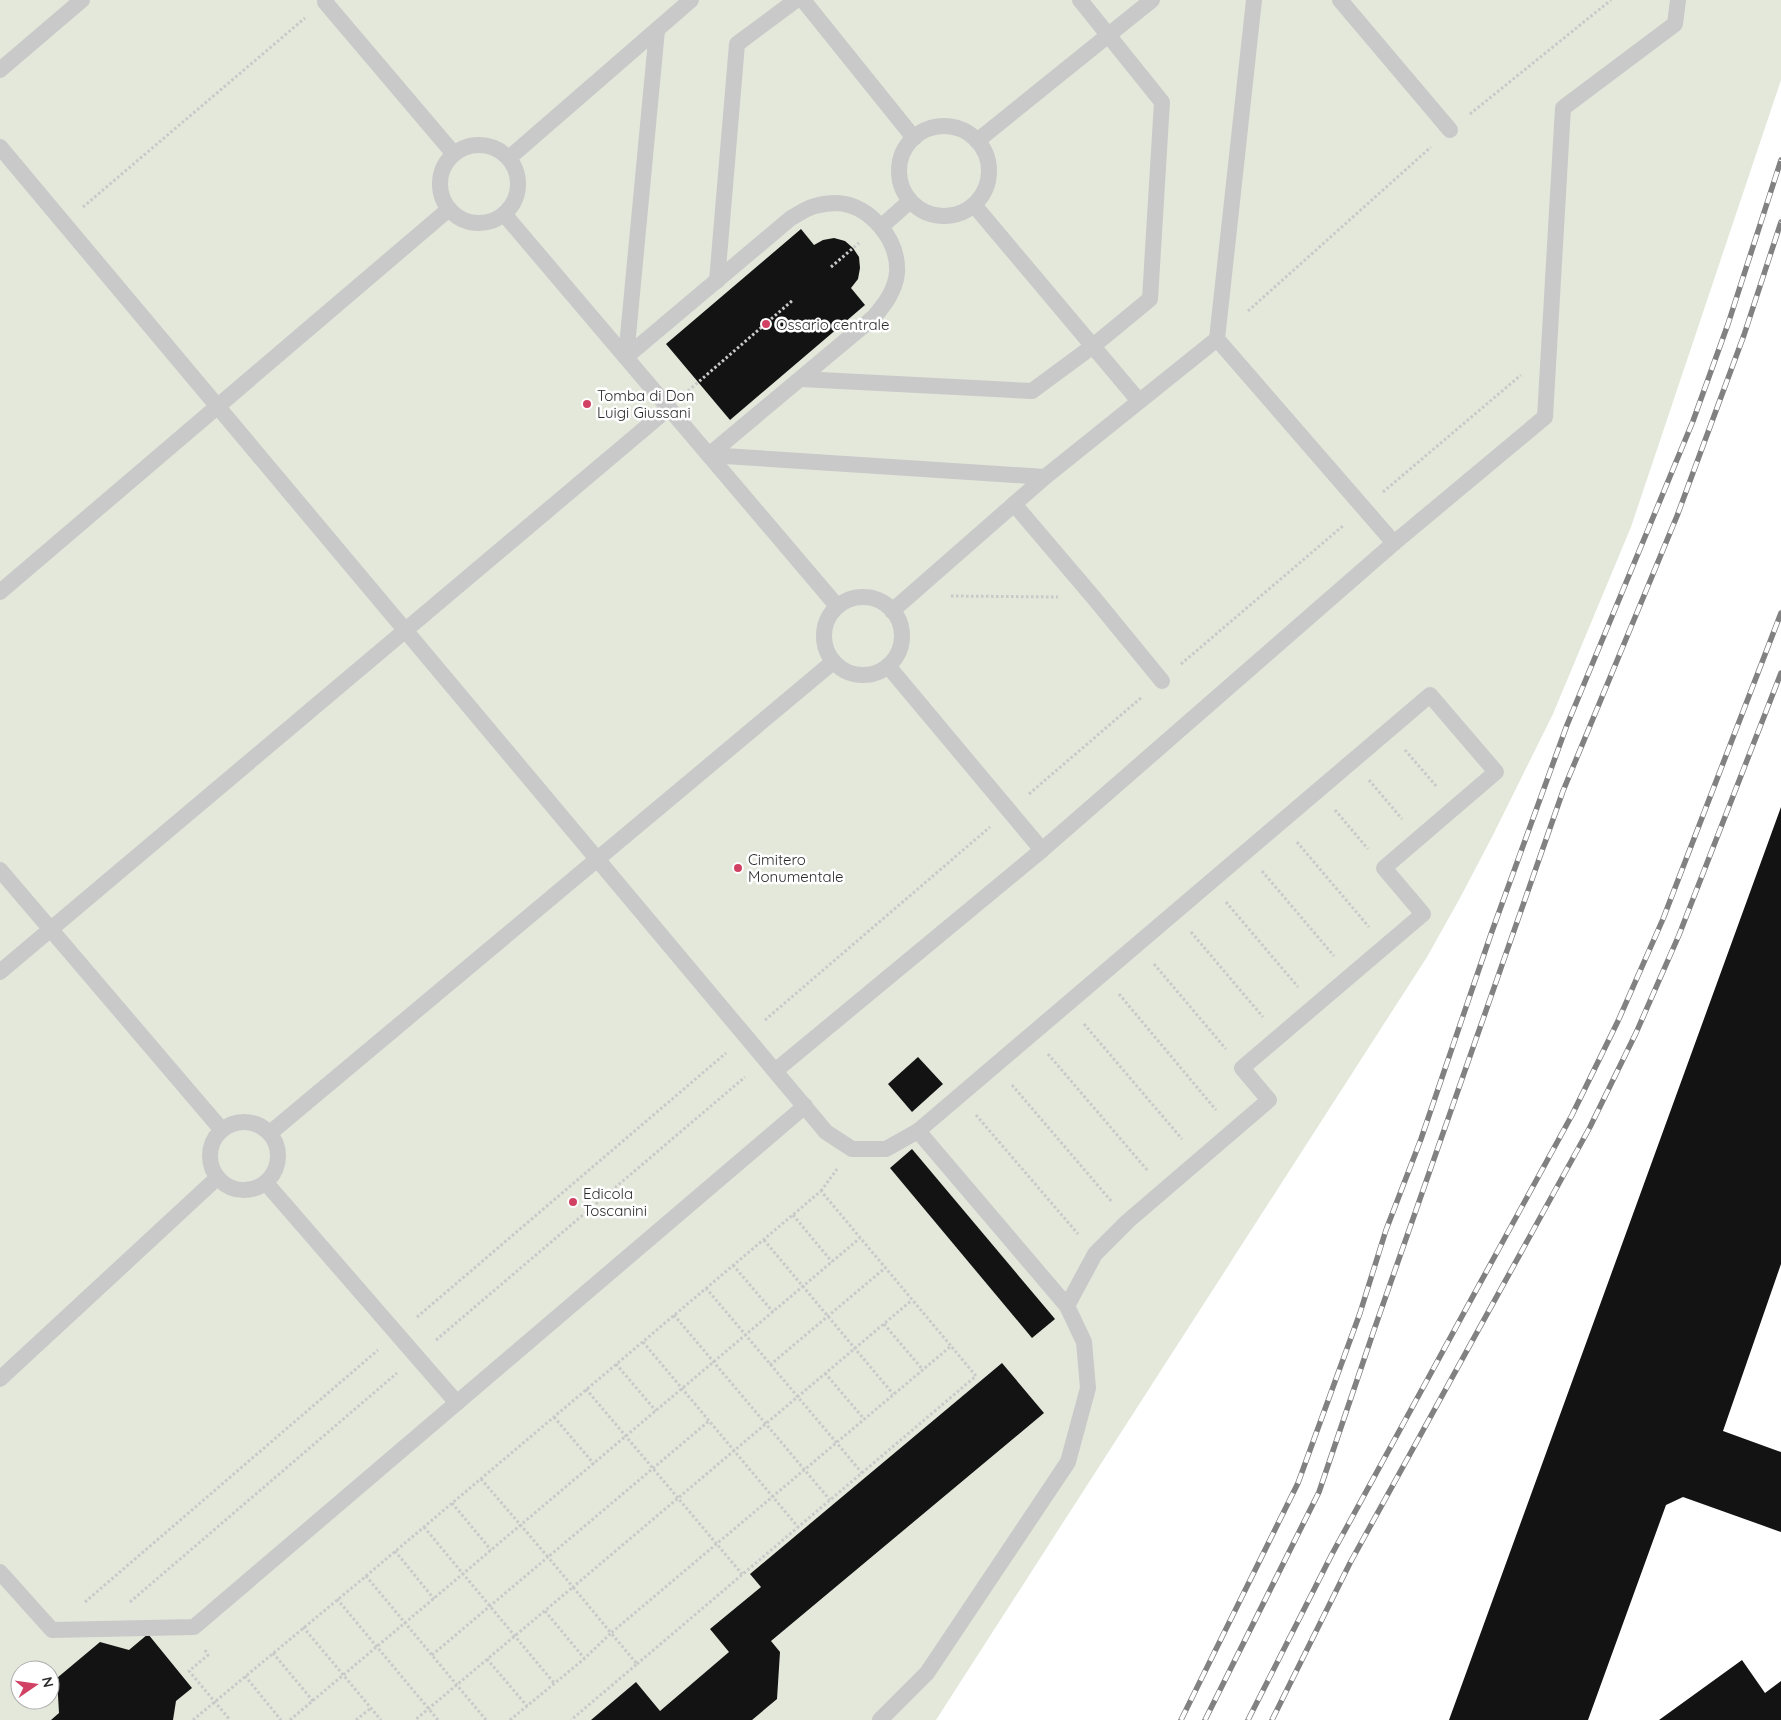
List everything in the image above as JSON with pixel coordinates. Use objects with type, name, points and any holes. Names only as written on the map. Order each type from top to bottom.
[{"type":"lane","points":[[0,70],[82,0]]},
{"type":"lane","points":[[509,158],[691,0]]},
{"type":"lane","points":[[717,281],[737,44],[796,0]]},
{"type":"lane","points":[[804,0],[914,138]]},
{"type":"lane","points":[[801,379],[1032,391],[1093,346],[1150,299],[1162,102],[1080,0]]},
{"type":"lane","points":[[977,141],[1152,0]]},
{"type":"lane","points":[[892,611],[1045,477],[1217,338],[1254,0]]},
{"type":"lane","points":[[1340,0],[1450,130]]},
{"type":"lane","points":[[774,1071],[1042,850],[1394,542],[1545,417],[1563,108],[1675,24],[1678,0]]},
{"type":"lane","points":[[324,2],[454,154]]},
{"type":"lane","points":[[626,357],[657,30]]},
{"type":"lane","points":[[939,126],[953,127],[966,132],[977,141],[985,153],[988,166],[988,180],[983,194],[974,204],[962,212],[948,216],[934,215],[921,210],[910,201],[903,189],[899,176],[900,162],[905,148],[914,138],[926,130],[939,126]]},
{"type":"lane","points":[[476,144],[500,150],[509,158],[515,169],[518,181],[517,193],[512,205],[504,214],[494,220],[482,223],[470,222],[458,217],[449,209],[441,192],[441,174],[446,163],[454,154],[464,147],[476,144]]},
{"type":"lane","points":[[1,150],[774,1071],[826,1132],[852,1149],[886,1149],[918,1132],[1430,695],[1496,772],[1384,868],[1423,914],[1242,1068],[1269,1100],[1128,1221],[1095,1254],[1067,1306]]},
{"type":"lane","points":[[882,226],[910,201]]},
{"type":"lane","points":[[626,357],[791,218],[813,206],[838,203],[862,210],[882,226],[894,248],[897,273],[890,297],[874,317],[709,455]]},
{"type":"lane","points":[[974,204],[1140,401]]},
{"type":"lane","points":[[0,592],[449,209]]},
{"type":"lane","points":[[504,214],[837,606]]},
{"type":"lane","points":[[1217,338],[1394,542]]},
{"type":"lane","points":[[0,972],[669,408]]},
{"type":"lane","points":[[709,455],[1045,477]]},
{"type":"lane","points":[[1014,504],[1162,681]]},
{"type":"lane","points":[[860,597],[872,598],[883,603],[892,611],[899,622],[902,634],[898,652],[888,666],[878,673],[866,675],[842,670],[833,662],[826,651],[823,639],[824,627],[829,616],[837,606],[848,600],[860,597]]},
{"type":"lane","points":[[270,1134],[833,662]]},
{"type":"lane","points":[[888,666],[1042,850]]},
{"type":"lane","points":[[0,870],[221,1129]]},
{"type":"lane","points":[[0,1572],[52,1630],[194,1627],[805,1106]]},
{"type":"lane","points":[[242,1121],[252,1122],[262,1126],[270,1134],[276,1143],[278,1153],[274,1174],[266,1183],[257,1188],[241,1190],[226,1185],[217,1178],[209,1158],[210,1147],[221,1129],[242,1121]]},
{"type":"lane","points":[[880,1720],[927,1673],[1068,1462],[1088,1388],[1084,1342],[1067,1306],[918,1132]]},
{"type":"lane","points":[[0,1379],[217,1178]]},
{"type":"lane","points":[[266,1183],[457,1403]]},
{"type":"path","points":[[1217,338],[1450,130],[1611,0]]},
{"type":"path","points":[[64,223],[324,2]]},
{"type":"path","points":[[831,267],[853,248]]},
{"type":"path","points":[[698,382],[793,300]]},
{"type":"path","points":[[52,1630],[397,1333],[1549,350]]},
{"type":"path","points":[[911,595],[1094,598]]},
{"type":"path","points":[[1389,730],[1454,807]]},
{"type":"path","points":[[1352,761],[1418,838]]},
{"type":"path","points":[[1318,790],[1384,868]]},
{"type":"path","points":[[1280,823],[1385,946]]},
{"type":"path","points":[[1246,852],[1351,976]]},
{"type":"path","points":[[1210,883],[1315,1007]]},
{"type":"path","points":[[1175,912],[1280,1037]]},
{"type":"path","points":[[1137,944],[1242,1068]]},
{"type":"path","points":[[1102,974],[1234,1130]]},
{"type":"path","points":[[1067,1004],[1200,1160]]},
{"type":"path","points":[[1032,1034],[1164,1190]]},
{"type":"path","points":[[996,1065],[1128,1221]]},
{"type":"path","points":[[960,1096],[1095,1254]]},
{"type":"path","points":[[193,1720],[395,1552],[821,1191],[976,1376],[571,1720]]},
{"type":"path","points":[[793,1215],[832,1262]]},
{"type":"path","points":[[290,1720],[860,1238]]},
{"type":"path","points":[[764,1240],[893,1394]]},
{"type":"path","points":[[734,1264],[773,1312]]},
{"type":"path","points":[[770,1365],[885,1268]]},
{"type":"path","points":[[706,1288],[862,1473]]},
{"type":"path","points":[[415,1720],[912,1300]]},
{"type":"path","points":[[674,1315],[830,1500]]},
{"type":"path","points":[[884,1324],[923,1370]]},
{"type":"path","points":[[643,1342],[798,1527]]},
{"type":"path","points":[[510,1720],[951,1346]]},
{"type":"path","points":[[616,1364],[656,1411]]},
{"type":"path","points":[[825,1373],[864,1419]]},
{"type":"path","points":[[586,1389],[742,1574]]},
{"type":"path","points":[[554,1417],[594,1464]]},
{"type":"path","points":[[432,1655],[709,1420]]},
{"type":"path","points":[[481,1479],[637,1664]]},
{"type":"path","points":[[452,1502],[491,1550]]},
{"type":"path","points":[[424,1527],[554,1684]]},
{"type":"path","points":[[395,1552],[434,1598]]},
{"type":"path","points":[[366,1576],[486,1720]]},
{"type":"path","points":[[337,1599],[438,1720]]},
{"type":"path","points":[[545,1611],[584,1658]]},
{"type":"path","points":[[194,1627],[208,1655],[189,1671],[230,1720]]},
{"type":"path","points":[[303,1628],[381,1720]]},
{"type":"path","points":[[273,1653],[313,1701]]},
{"type":"path","points":[[487,1659],[527,1706]]},
{"type":"path","points":[[245,1676],[281,1720]]},
{"type":"path","points":[[356,1720],[370,1708]]},
{"type":"shaded area","name":"Cimitero Monumentale","points":[[0,0],[1781,0],[1781,80],[1631,527],[1553,714],[1492,837],[1427,957],[936,1720],[0,1720]]},
{"type":"building","name":"Ossario centrale","points":[[801,229],[814,245],[823,240],[834,238],[845,241],[853,248],[859,257],[860,268],[858,279],[851,288],[865,305],[730,420],[666,344]]},
{"type":"building","points":[[1781,807],[1781,1264],[1723,1431],[1781,1452],[1781,1532],[1683,1497],[1666,1505],[1588,1720],[1449,1720]]},
{"type":"building","points":[[918,1057],[943,1084],[912,1112],[888,1084]]},
{"type":"building","points":[[912,1149],[1055,1319],[1032,1338],[890,1168]]},
{"type":"building","points":[[1002,1363],[1044,1413],[771,1641],[780,1652],[777,1699],[752,1720],[591,1720],[636,1682],[660,1711],[729,1652],[710,1629],[761,1587],[750,1574]]},
{"type":"building","points":[[148,1634],[192,1688],[176,1701],[173,1720],[51,1720],[60,1710],[60,1675],[100,1642],[129,1650]]},
{"type":"building","points":[[1742,1660],[1765,1693],[1781,1681],[1781,1720],[1659,1720]]},
{"type":"railway","points":[[1181,1720],[1298,1483],[1360,1313],[1386,1230],[1421,1139],[1491,934],[1567,725],[1693,421],[1728,324],[1781,160]]},
{"type":"railway","points":[[1205,1720],[1319,1492],[1563,791],[1677,516],[1744,335],[1781,222]]},
{"type":"railway","points":[[1248,1720],[1332,1554],[1572,1115],[1618,1021],[1663,919],[1781,613]]},
{"type":"railway","points":[[1272,1720],[1350,1563],[1590,1127],[1636,1033],[1679,935],[1781,673]]},
{"type":"place","name":"Ossario centrale","points":[[766,324]]},
{"type":"place","name":"Tomba di Don Luigi Giussani","points":[[587,404]]},
{"type":"place","name":"Cimitero Monumentale","points":[[738,868]]},
{"type":"place","name":"Edicola Toscanini","points":[[573,1202]]}]
